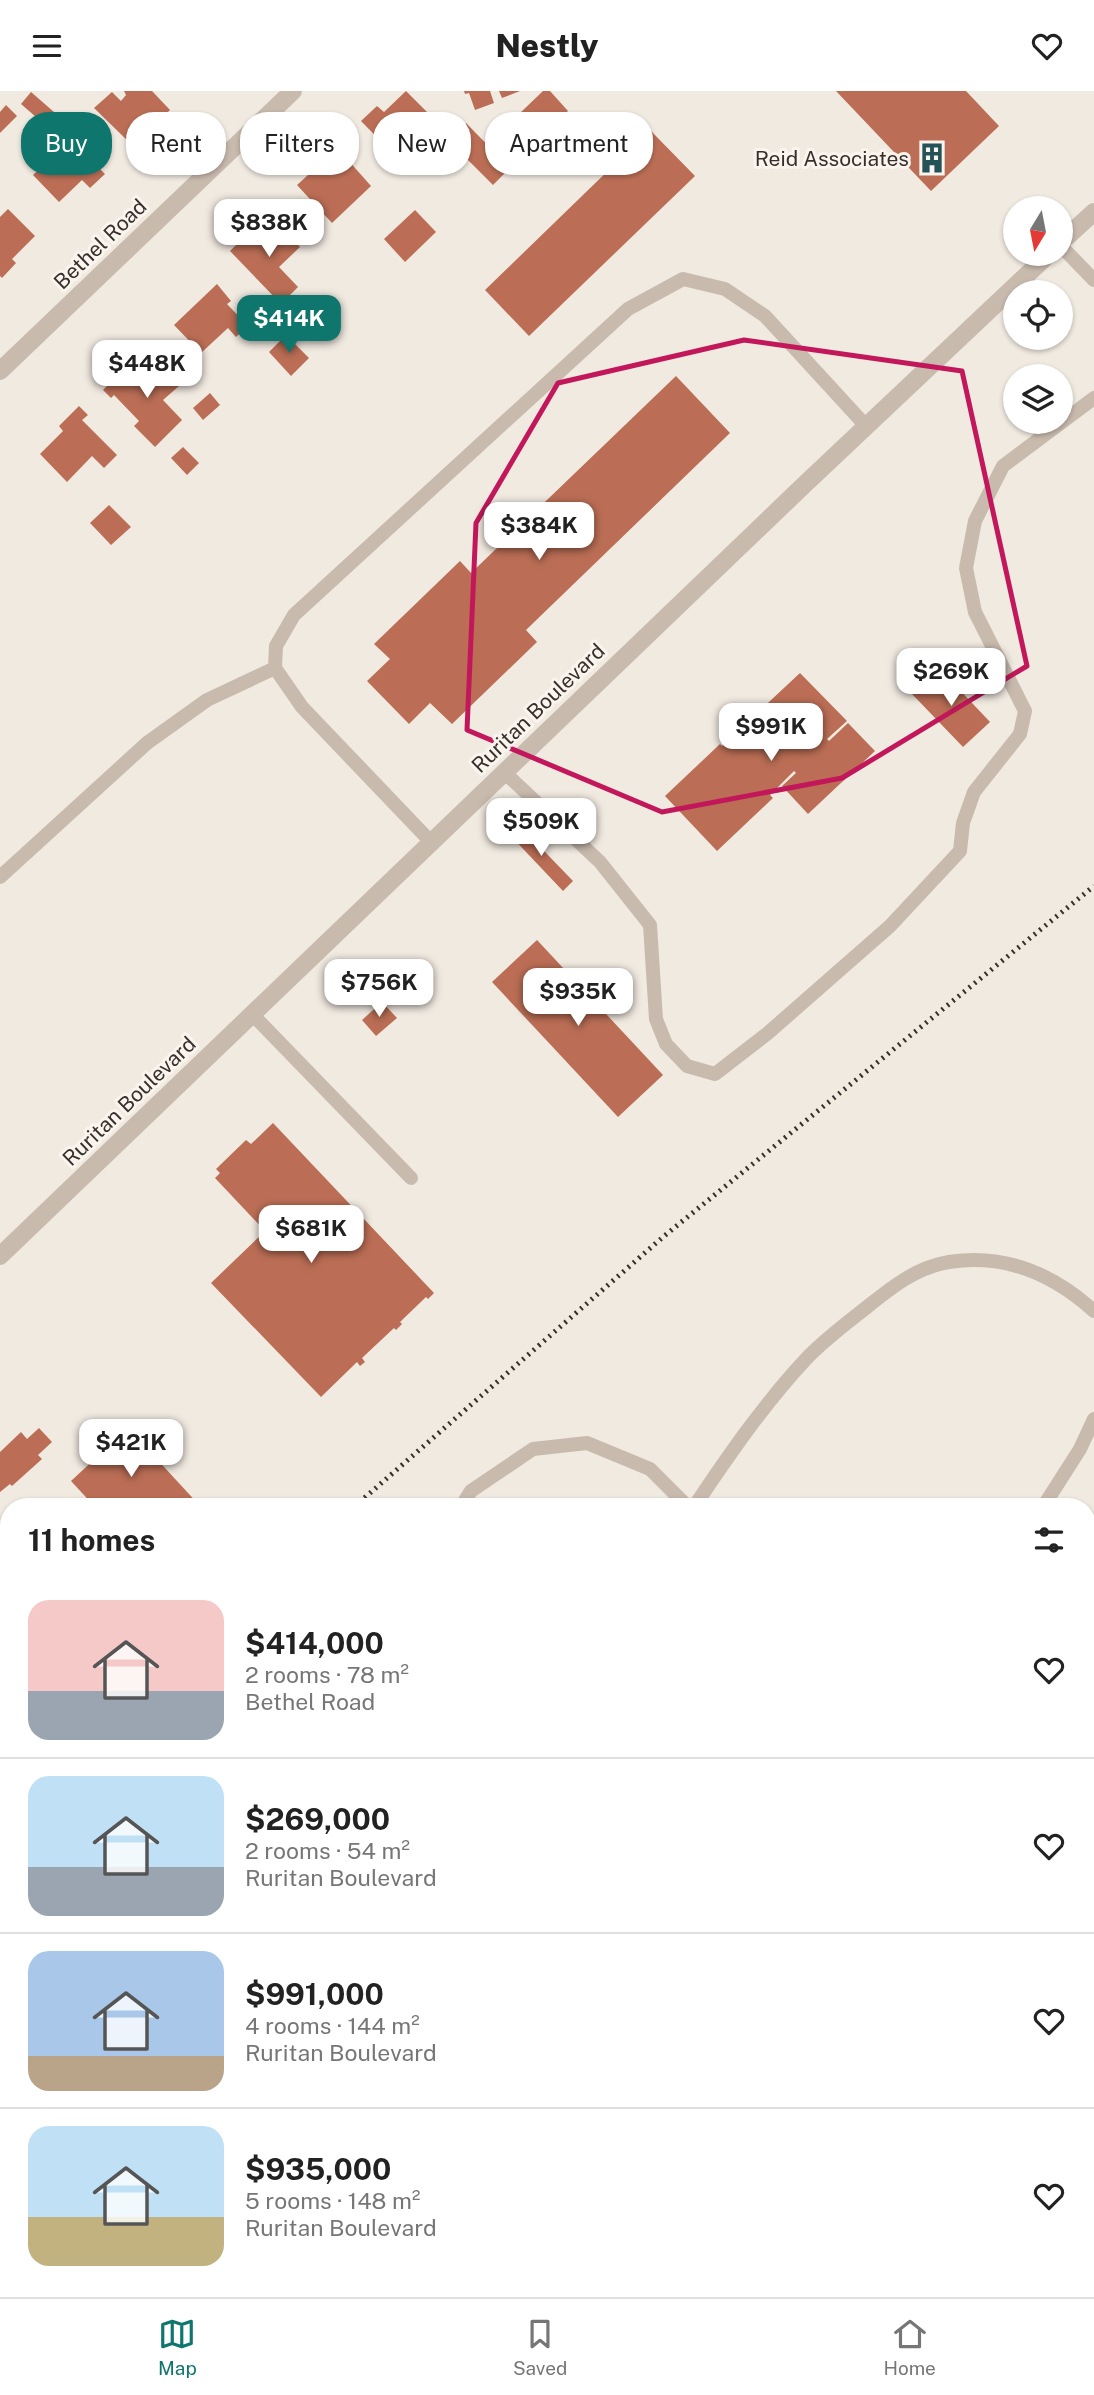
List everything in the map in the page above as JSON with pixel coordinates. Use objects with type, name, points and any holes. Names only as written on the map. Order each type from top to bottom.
[{"type":"street","name":"Bethel Road","points":[[0,371],[293,91]]},
{"type":"street","points":[[1073,232],[1094,212]]},
{"type":"street","name":"Ruritan Boulevard","points":[[0,1256],[1036,266]]},
{"type":"lane","points":[[1073,258],[1094,280]]},
{"type":"lane","points":[[431,842],[302,707],[275,668],[276,646],[294,615],[628,309],[683,279],[725,289],[765,316],[866,426]]},
{"type":"lane","points":[[504,772],[600,862],[650,925],[656,1019],[666,1044],[687,1066],[715,1074],[768,1033],[890,926],[960,851],[963,823],[974,792],[1020,734],[1026,711],[975,612],[967,568],[975,521],[1003,466],[1094,398]]},
{"type":"lane","points":[[0,877],[147,743],[207,700],[275,668]]},
{"type":"lane","points":[[252,1014],[411,1178]]},
{"type":"lane","points":[[700,1498],[732,1451],[807,1358],[903,1278],[947,1262],[983,1259],[1039,1272],[1072,1291],[1094,1311]]},
{"type":"lane","points":[[1049,1498],[1080,1449],[1094,1419]]},
{"type":"lane","points":[[467,1498],[471,1491],[533,1449],[587,1443],[650,1469],[679,1498]]},
{"type":"highlighted area","points":[[744,340],[962,371],[1027,666],[842,778],[662,812],[467,730],[476,523],[558,383]]},
{"type":"building","points":[[124,91],[152,91],[170,110],[126,112],[126,139],[112,126],[112,112],[98,112],[94,108],[112,92],[121,101],[126,95]]},
{"type":"building","points":[[406,91],[427,112],[384,112]]},
{"type":"building","points":[[464,91],[490,91],[494,103],[475,110],[469,93],[465,94]]},
{"type":"building","points":[[499,91],[520,91],[502,98]]},
{"type":"building","points":[[543,91],[550,91],[568,111],[567,112],[521,112]]},
{"type":"building","name":"Reid Associates","points":[[836,91],[966,91],[999,126],[931,191]]},
{"type":"building","points":[[31,92],[54,112],[30,112],[21,104]]},
{"type":"building","points":[[6,105],[17,116],[0,133],[0,112]]},
{"type":"building","points":[[377,106],[384,112],[373,112],[373,133],[361,121]]},
{"type":"building","points":[[471,128],[485,142],[485,175],[503,175],[493,185],[471,163]]},
{"type":"building","points":[[653,133],[695,176],[529,336],[485,290],[604,175],[653,175]]},
{"type":"building","points":[[359,172],[371,186],[332,223],[297,185],[308,175],[359,175]]},
{"type":"building","points":[[33,175],[104,175],[90,188],[82,180],[59,202]]},
{"type":"building","points":[[8,209],[35,236],[12,259],[16,263],[2,278],[0,217]]},
{"type":"building","points":[[415,210],[436,232],[405,262],[384,239]]},
{"type":"building","points":[[272,218],[300,247],[279,267],[298,287],[281,304],[230,251],[246,235],[250,239]]},
{"type":"building","points":[[217,284],[231,301],[227,304],[248,326],[236,337],[228,328],[201,353],[174,325]]},
{"type":"building","points":[[286,335],[309,358],[291,376],[269,352]]},
{"type":"building","points":[[152,359],[179,386],[163,400],[182,420],[155,447],[134,426],[139,421],[114,395],[111,398],[103,390],[124,369],[132,378]]},
{"type":"building","points":[[676,376],[730,433],[526,630],[537,642],[452,724],[430,703],[409,724],[367,681],[390,659],[374,644],[460,561],[471,573]]},
{"type":"building","points":[[210,393],[220,405],[203,420],[193,408]]},
{"type":"building","points":[[79,406],[88,415],[82,420],[117,455],[104,468],[92,456],[67,482],[40,454],[63,431],[59,426]]},
{"type":"building","points":[[183,447],[199,463],[187,475],[171,458]]},
{"type":"building","points":[[109,505],[131,527],[111,545],[90,523]]},
{"type":"building","points":[[939,668],[990,722],[963,747],[912,694]]},
{"type":"building","points":[[800,673],[847,721],[827,739],[829,741],[848,723],[875,751],[808,814],[782,786],[796,773],[794,771],[770,795],[773,798],[717,851],[665,796]]},
{"type":"building","points":[[519,825],[573,881],[563,891],[509,834]]},
{"type":"building","points":[[537,940],[663,1075],[618,1117],[492,982]]},
{"type":"building","points":[[382,1002],[397,1018],[376,1036],[362,1020]]},
{"type":"building","points":[[273,1123],[434,1293],[428,1299],[426,1297],[400,1322],[402,1324],[396,1330],[394,1328],[362,1358],[365,1362],[360,1366],[357,1362],[321,1397],[211,1283],[265,1231],[215,1178],[220,1173],[216,1169],[246,1140],[251,1144]]},
{"type":"building","points":[[39,1428],[52,1442],[38,1455],[42,1459],[12,1486],[10,1484],[0,1492],[0,1452],[21,1432],[27,1439]]},
{"type":"building","points":[[128,1428],[193,1498],[87,1498],[71,1481]]},
{"type":"railway","points":[[364,1498],[663,1237],[1094,886]]},
{"type":"place","name":"Reid Associates","points":[[932,158]]}]
